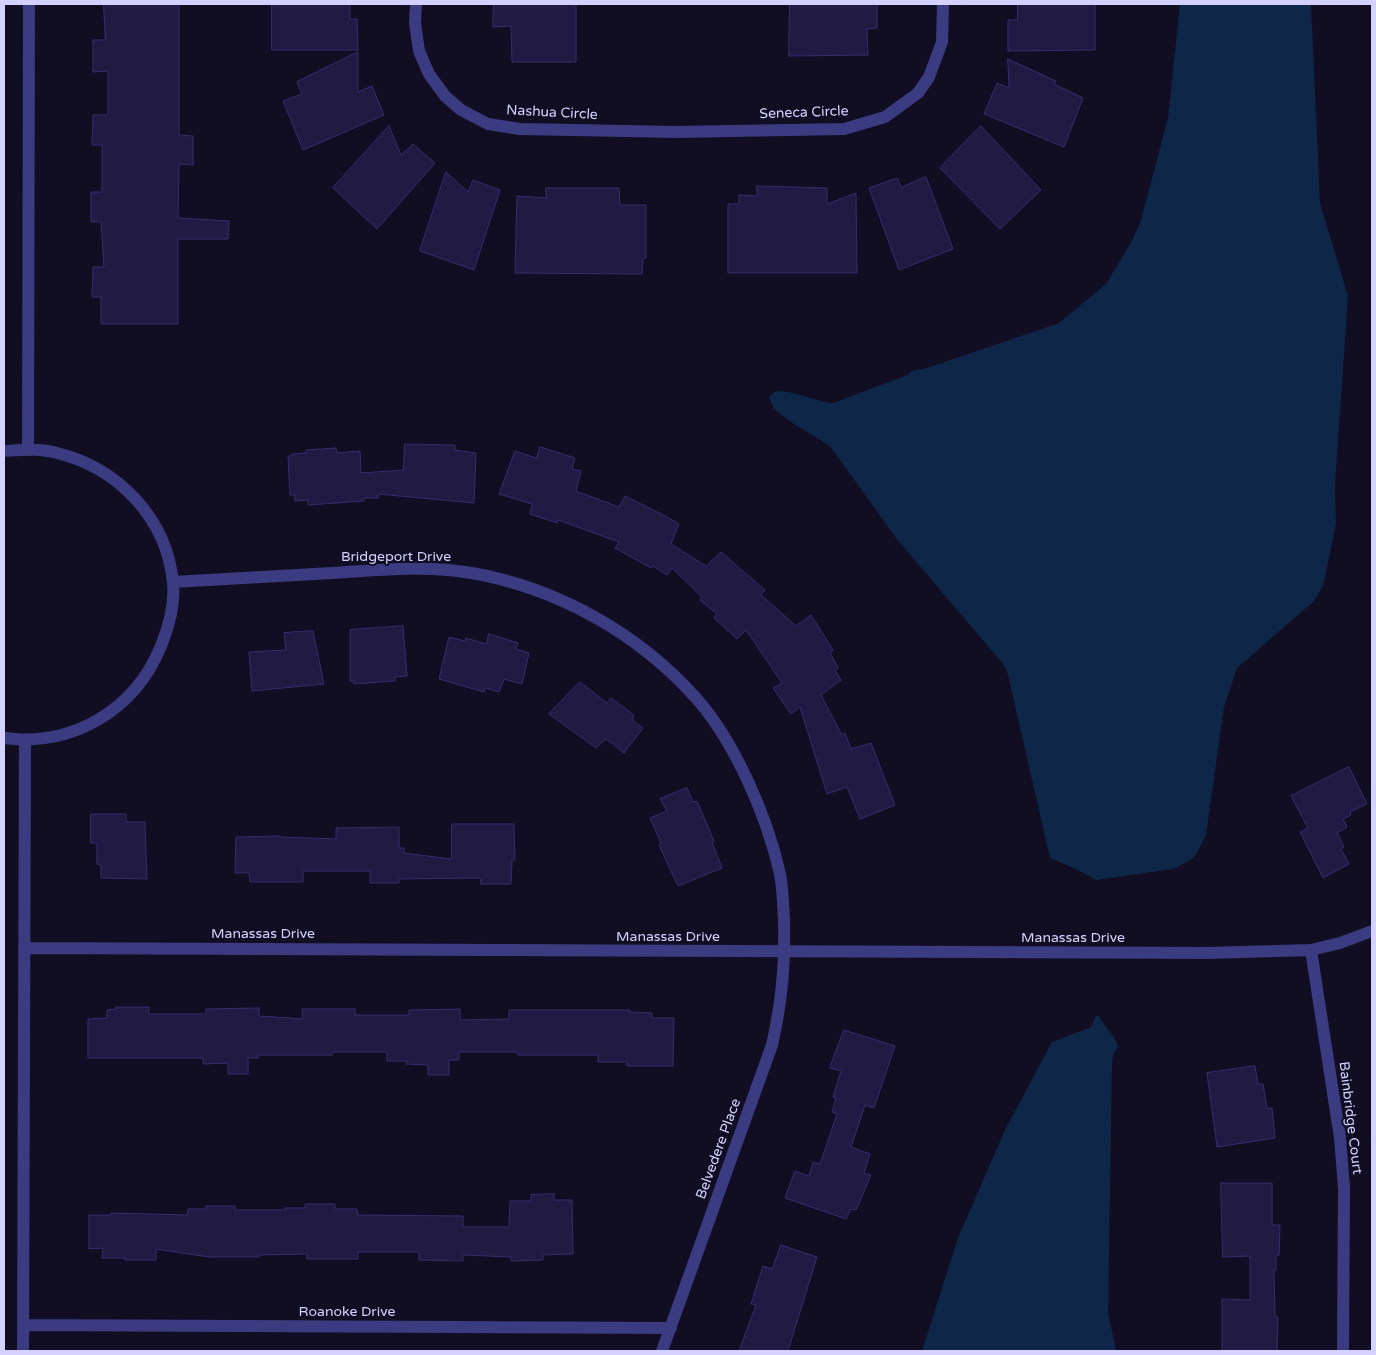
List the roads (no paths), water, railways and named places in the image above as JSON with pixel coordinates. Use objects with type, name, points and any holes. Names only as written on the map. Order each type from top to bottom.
[{"type":"street","points":[[28,449],[29,4]]},
{"type":"street","name":"Nashua Circle","points":[[416,4],[415,23],[419,51],[429,74],[444,96],[461,110],[488,124],[520,129],[677,132]]},
{"type":"street","name":"Seneca Circle","points":[[677,132],[844,129],[885,117],[918,93],[929,77],[942,42],[943,4]]},
{"type":"street","points":[[4,452],[28,449],[56,452],[83,461],[109,475],[133,495],[154,522],[166,549],[173,582],[173,602],[168,631],[154,664],[137,688],[112,712],[84,728],[55,737],[25,741],[4,738]]},
{"type":"street","name":"Bridgeport Drive","points":[[173,582],[379,570],[429,569],[470,573],[504,580],[534,590],[578,608],[614,629],[670,672],[697,699],[736,759],[765,820],[780,874],[783,900],[784,952]]},
{"type":"street","points":[[23,1351],[25,741]]},
{"type":"street","name":"Manassas Drive","points":[[24,948],[1207,954],[1311,950],[1340,943],[1372,930]]},
{"type":"street","name":"Bainbridge Court","points":[[1311,950],[1340,1138],[1344,1188],[1343,1351]]},
{"type":"street","name":"Belvedere Place","points":[[662,1351],[772,1045],[780,1005],[784,952]]},
{"type":"street","name":"Roanoke Drive","points":[[23,1325],[670,1328]]},
{"type":"water","points":[[1180,4],[1311,4],[1320,203],[1348,296],[1335,485],[1336,524],[1323,586],[1313,602],[1237,668],[1224,707],[1206,835],[1197,853],[1191,860],[1173,869],[1096,880],[1050,858],[1008,675],[1004,665],[896,538],[830,446],[780,414],[773,407],[769,397],[776,391],[783,391],[833,403],[907,375],[914,370],[924,369],[1059,323],[1106,284],[1133,239],[1141,220],[1168,118]]},
{"type":"water","points":[[1096,1016],[1099,1016],[1118,1046],[1113,1056],[1112,1066],[1108,1312],[1116,1351],[922,1351],[958,1238],[1005,1130],[1052,1042],[1091,1027]]}]
